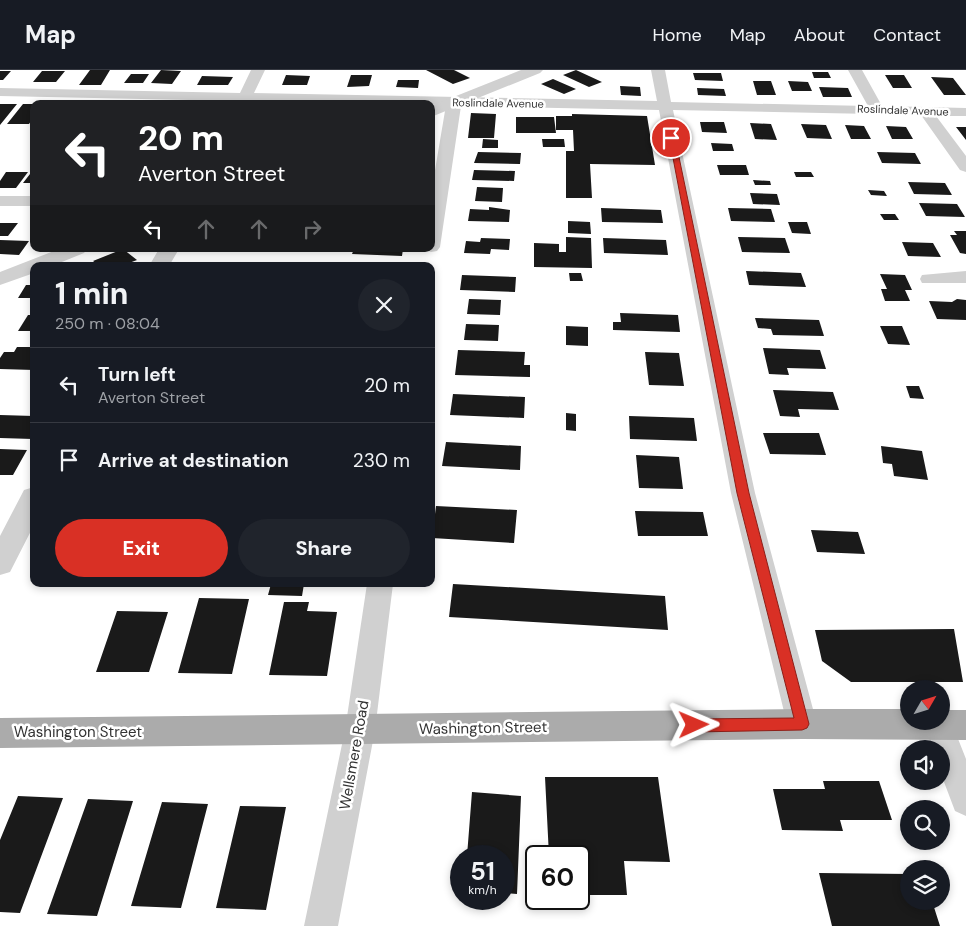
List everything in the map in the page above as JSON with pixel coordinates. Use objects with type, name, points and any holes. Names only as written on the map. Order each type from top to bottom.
[{"type":"main road","name":"Washington Street","points":[[0,733],[802,724],[952,725]]},
{"type":"street","points":[[243,100],[258,70]]},
{"type":"street","points":[[435,110],[534,70]]},
{"type":"street","points":[[658,70],[743,493],[802,724]]},
{"type":"street","points":[[855,70],[877,109]]},
{"type":"street","name":"Roslindale Avenue","points":[[0,92],[216,100]]},
{"type":"street","name":"Roslindale Avenue","points":[[435,102],[966,112]]},
{"type":"street","points":[[435,223],[454,102]]},
{"type":"street","points":[[925,111],[966,167]]},
{"type":"street","points":[[0,201],[30,202]]},
{"type":"street","points":[[44,262],[69,252]]},
{"type":"street","points":[[0,279],[30,267]]},
{"type":"street","points":[[929,279],[966,277]]},
{"type":"street","points":[[0,564],[30,505]]},
{"type":"street","name":"Wellsmere Road","points":[[321,926],[360,730],[380,587]]},
{"type":"street","points":[[952,725],[966,801]]},
{"type":"building","points":[[90,70],[110,70],[101,85],[79,85]]},
{"type":"building","points":[[161,70],[181,71],[172,84],[151,83]]},
{"type":"building","points":[[426,70],[454,70],[470,78],[453,84]]},
{"type":"building","points":[[576,70],[602,82],[589,87],[563,75]]},
{"type":"building","points":[[0,71],[11,71],[3,80],[0,80]]},
{"type":"building","points":[[42,71],[65,71],[56,82],[33,82]]},
{"type":"building","points":[[812,72],[828,72],[831,78],[814,78]]},
{"type":"building","points":[[693,73],[721,73],[723,81],[695,80]]},
{"type":"building","points":[[131,74],[149,74],[143,83],[124,83]]},
{"type":"building","points":[[286,75],[310,76],[307,85],[282,85]]},
{"type":"building","points":[[351,75],[372,75],[369,86],[347,87]]},
{"type":"building","points":[[885,75],[904,75],[912,88],[893,88]]},
{"type":"building","points":[[202,76],[233,77],[228,85],[197,85]]},
{"type":"building","points":[[931,77],[953,78],[966,95],[944,95]]},
{"type":"building","points":[[553,79],[576,89],[564,94],[541,84]]},
{"type":"building","points":[[398,80],[419,80],[418,88],[396,87]]},
{"type":"building","points":[[753,81],[771,81],[776,95],[757,95]]},
{"type":"building","points":[[788,81],[808,82],[812,91],[792,91]]},
{"type":"building","points":[[620,86],[640,87],[641,96],[621,95]]},
{"type":"building","points":[[819,87],[848,88],[852,97],[823,97]]},
{"type":"building","points":[[697,88],[724,89],[726,96],[698,95]]},
{"type":"building","points":[[0,104],[17,104],[0,125]]},
{"type":"building","points":[[23,104],[30,104],[29,124],[7,124]]},
{"type":"building","points":[[471,113],[496,114],[494,138],[468,138]]},
{"type":"building","points":[[572,114],[647,116],[655,165],[590,164],[592,198],[566,198],[566,151],[574,151],[573,130],[556,130],[556,116],[572,116]]},
{"type":"building","points":[[516,117],[554,117],[556,133],[516,133]]},
{"type":"building","points":[[700,122],[724,122],[727,133],[702,132]]},
{"type":"building","points":[[750,123],[771,124],[777,140],[755,139]]},
{"type":"building","points":[[801,124],[826,125],[832,139],[807,138]]},
{"type":"building","points":[[845,125],[864,126],[871,139],[851,139]]},
{"type":"building","points":[[886,126],[906,127],[913,139],[892,139]]},
{"type":"building","points":[[956,127],[966,127],[966,140]]},
{"type":"building","points":[[483,139],[498,140],[498,148],[482,148]]},
{"type":"building","points":[[542,139],[564,139],[565,147],[543,147]]},
{"type":"building","points":[[711,143],[732,144],[734,151],[713,151]]},
{"type":"building","points":[[478,152],[521,153],[520,164],[474,163]]},
{"type":"building","points":[[877,152],[915,153],[921,164],[882,163]]},
{"type":"building","points":[[717,165],[746,165],[749,175],[720,175]]},
{"type":"building","points":[[474,170],[515,171],[514,181],[472,180]]},
{"type":"building","points":[[6,172],[28,172],[16,188],[0,188],[0,181]]},
{"type":"building","points":[[794,172],[811,172],[814,177],[796,177]]},
{"type":"building","points":[[30,174],[30,183],[23,183]]},
{"type":"building","points":[[753,180],[770,181],[771,185],[755,185]]},
{"type":"building","points":[[908,182],[945,183],[952,195],[914,194]]},
{"type":"building","points":[[477,187],[503,188],[502,202],[475,201]]},
{"type":"building","points":[[868,190],[884,191],[887,196],[871,195]]},
{"type":"building","points":[[750,193],[777,194],[780,205],[753,204]]},
{"type":"building","points":[[919,203],[957,204],[965,217],[926,216]]},
{"type":"building","points":[[489,207],[510,210],[509,222],[468,221],[470,209],[489,210]]},
{"type":"building","points":[[601,208],[661,210],[663,223],[602,222]]},
{"type":"building","points":[[728,208],[771,209],[775,222],[731,221]]},
{"type":"building","points":[[880,214],[895,214],[899,220],[884,220]]},
{"type":"building","points":[[568,221],[590,222],[591,234],[568,233]]},
{"type":"building","points":[[788,222],[807,222],[811,234],[792,233]]},
{"type":"building","points":[[0,223],[18,223],[8,236],[0,236]]},
{"type":"building","points":[[954,231],[966,231],[966,254],[960,253],[950,235],[957,235]]},
{"type":"building","points":[[566,237],[591,238],[592,268],[534,267],[534,243],[559,244],[559,252],[566,252]]},
{"type":"building","points":[[738,237],[785,238],[790,253],[742,252]]},
{"type":"building","points":[[481,238],[510,239],[509,250],[491,249],[490,254],[464,253],[466,241],[480,242]]},
{"type":"building","points":[[603,238],[666,240],[668,255],[604,253]]},
{"type":"building","points":[[0,240],[29,241],[19,255],[0,254]]},
{"type":"building","points":[[902,242],[933,243],[941,257],[908,256]]},
{"type":"building","points":[[116,252],[127,252],[137,260],[132,262],[93,261]]},
{"type":"building","points":[[353,252],[403,252],[402,256],[352,254]]},
{"type":"building","points":[[746,271],[801,273],[806,287],[749,285]]},
{"type":"building","points":[[569,273],[581,273],[583,281],[570,281]]},
{"type":"building","points":[[880,274],[905,275],[912,290],[905,290],[910,301],[885,301],[881,289],[887,289]]},
{"type":"building","points":[[462,275],[516,277],[515,292],[460,290]]},
{"type":"building","points":[[26,285],[30,285],[30,298],[18,298]]},
{"type":"building","points":[[469,299],[501,300],[500,315],[467,314]]},
{"type":"building","points":[[957,299],[966,300],[966,320],[937,319],[929,301],[952,302]]},
{"type":"building","points":[[620,313],[678,315],[680,332],[613,330],[613,322],[621,322]]},
{"type":"building","points":[[28,315],[30,315],[30,331],[18,331]]},
{"type":"building","points":[[755,318],[819,320],[824,336],[773,335],[771,329],[758,328]]},
{"type":"building","points":[[466,324],[499,325],[498,341],[464,340]]},
{"type":"building","points":[[566,326],[588,327],[588,346],[566,345]]},
{"type":"building","points":[[880,326],[902,326],[910,345],[888,344]]},
{"type":"building","points":[[17,347],[30,347],[30,370],[0,369],[0,358],[4,352],[14,352]]},
{"type":"building","points":[[763,348],[820,350],[826,369],[787,368],[789,375],[769,374]]},
{"type":"building","points":[[458,350],[525,352],[524,365],[530,365],[530,377],[455,375]]},
{"type":"building","points":[[645,352],[679,353],[684,386],[649,385]]},
{"type":"building","points":[[906,386],[919,386],[924,399],[910,398]]},
{"type":"building","points":[[773,390],[833,392],[839,410],[798,409],[800,417],[780,416]]},
{"type":"building","points":[[453,394],[525,397],[524,418],[450,415]]},
{"type":"building","points":[[566,413],[576,414],[576,431],[566,430]]},
{"type":"building","points":[[0,415],[30,416],[30,439],[0,438]]},
{"type":"building","points":[[629,416],[694,418],[697,441],[630,439]]},
{"type":"building","points":[[763,433],[819,433],[826,455],[770,454]]},
{"type":"building","points":[[446,442],[521,446],[520,470],[442,466]]},
{"type":"building","points":[[881,446],[922,451],[928,480],[894,476],[892,464],[883,463]]},
{"type":"building","points":[[0,449],[27,450],[13,475],[0,475]]},
{"type":"building","points":[[636,455],[679,457],[683,489],[639,488]]},
{"type":"building","points":[[436,506],[517,510],[514,543],[435,538]]},
{"type":"building","points":[[635,511],[703,512],[708,536],[638,536]]},
{"type":"building","points":[[811,530],[858,532],[865,554],[817,552]]},
{"type":"building","points":[[453,584],[665,596],[668,630],[449,617]]},
{"type":"building","points":[[270,587],[304,587],[302,596],[268,595]]},
{"type":"building","points":[[199,598],[249,599],[232,674],[178,673]]},
{"type":"building","points":[[284,602],[309,602],[307,611],[337,612],[327,676],[269,675]]},
{"type":"building","points":[[117,611],[168,612],[149,672],[96,672]]},
{"type":"building","points":[[954,629],[963,682],[950,682],[950,680],[900,680],[900,682],[851,682],[822,661],[815,630]]},
{"type":"building","points":[[545,777],[658,777],[670,862],[624,861],[627,895],[590,895],[590,845],[548,845]]},
{"type":"building","points":[[823,781],[879,781],[892,820],[840,820],[843,831],[782,830],[773,789],[825,789]]},
{"type":"building","points":[[472,792],[521,796],[517,894],[515,894],[515,845],[468,845]]},
{"type":"building","points":[[18,796],[63,798],[20,913],[0,912],[0,840]]},
{"type":"building","points":[[88,799],[133,801],[97,916],[47,914]]},
{"type":"building","points":[[162,802],[208,804],[181,908],[131,906]]},
{"type":"building","points":[[240,806],[286,807],[266,910],[216,908]]},
{"type":"building","points":[[819,873],[900,874],[900,910],[935,910],[940,926],[832,926]]},
{"type":"route","points":[[671,138],[743,493],[802,724],[694,725]]}]
